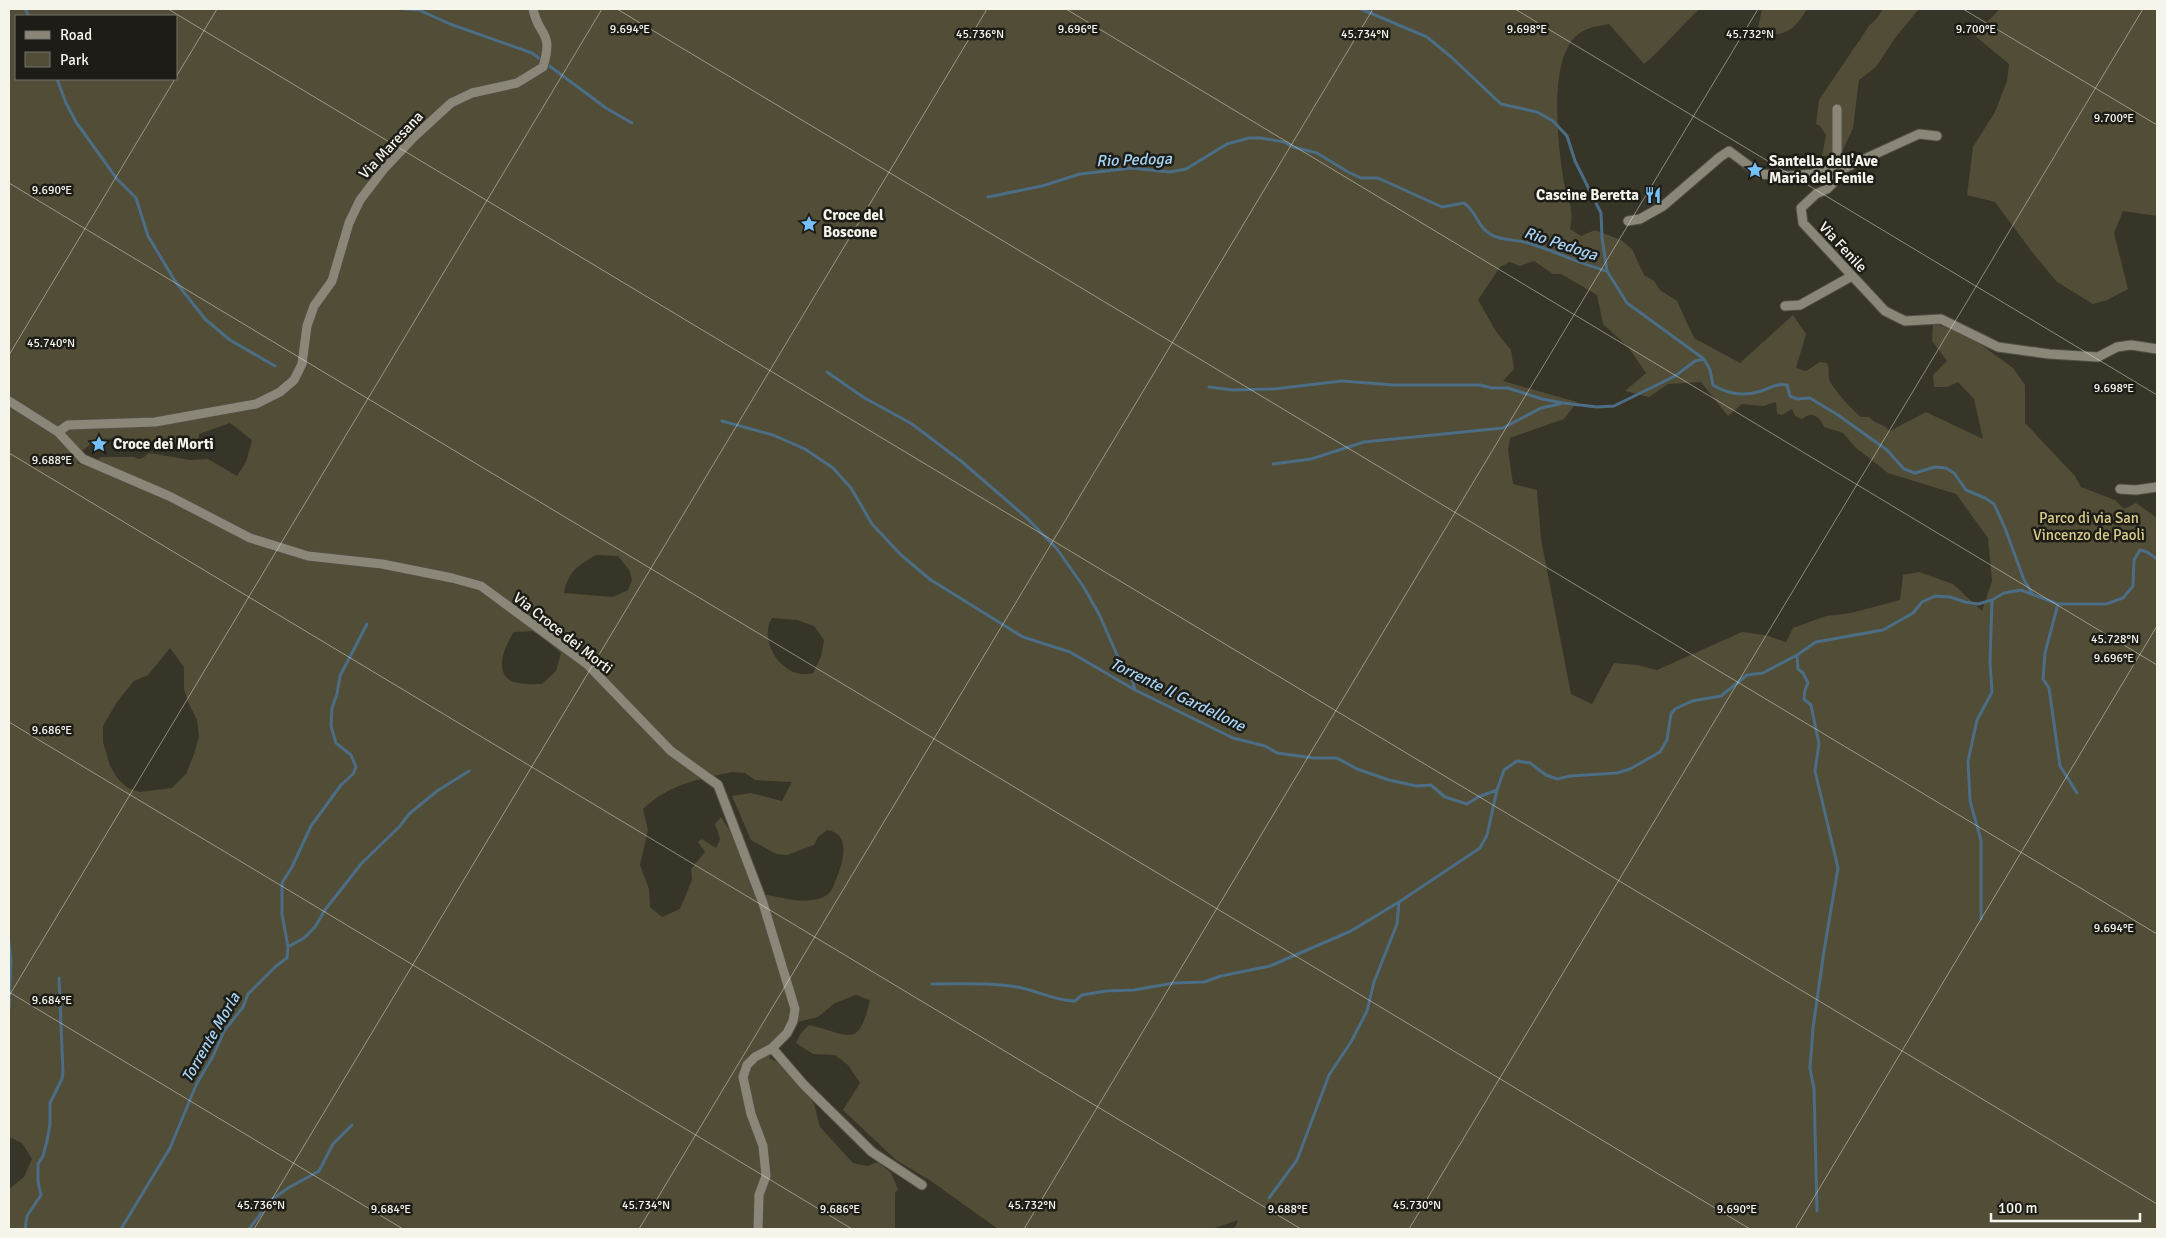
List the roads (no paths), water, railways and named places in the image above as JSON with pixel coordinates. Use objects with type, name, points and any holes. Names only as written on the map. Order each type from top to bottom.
[{"type":"street","name":"Via Maresana","points":[[58,432],[68,425],[155,422],[256,404],[280,392],[294,380],[302,364],[307,326],[314,306],[332,281],[349,223],[360,200],[383,170],[414,137],[451,103],[472,93],[517,83],[543,67],[548,49],[546,35],[533,9]]},
{"type":"street","points":[[1836,169],[1838,109]]},
{"type":"street","points":[[1628,221],[1640,219],[1663,206],[1729,151],[1760,174],[1788,176],[1813,174],[1824,167],[1836,169],[1919,134],[1937,136]]},
{"type":"street","name":"Via Fenile","points":[[1836,169],[1836,180],[1827,189],[1816,194],[1801,208],[1803,224],[1885,311],[1905,321],[1941,320],[1998,347],[2048,354],[2098,357],[2117,347],[2131,345],[2157,349]]},
{"type":"street","points":[[1785,306],[1800,305],[1852,276]]},
{"type":"street","name":"Via Croce dei Morti","points":[[9,401],[58,432],[76,452],[90,463],[168,496],[250,538],[308,556],[382,564],[452,578],[481,586],[588,665],[671,751],[718,786],[762,903],[795,1009],[793,1021],[787,1033],[772,1048],[755,1057],[747,1065],[743,1077],[751,1114],[763,1146],[766,1176],[759,1194],[758,1229]]},
{"type":"street","points":[[2120,488],[2136,490],[2157,487]]},
{"type":"street","points":[[772,1048],[804,1085],[872,1152],[922,1185]]},
{"type":"waterway","points":[[25,9],[28,15]]},
{"type":"waterway","points":[[405,9],[419,10],[450,24],[532,53],[606,108],[632,123]]},
{"type":"waterway","points":[[1361,9],[1427,37],[1501,104],[1537,112],[1553,121],[1567,136],[1575,161],[1601,213],[1602,238],[1607,271]]},
{"type":"waterway","points":[[57,80],[76,122],[117,179],[136,198],[148,236],[175,281],[205,319],[230,340],[275,366]]},
{"type":"waterway","name":"Rio Pedoga","points":[[988,197],[1042,186],[1080,174],[1132,168],[1170,172],[1186,169],[1227,144],[1249,138],[1261,138],[1284,142],[1293,147],[1317,153],[1361,178],[1378,178],[1442,207],[1464,203],[1489,234],[1528,243],[1607,271],[1627,303],[1704,359],[1710,370],[1713,385],[1737,394],[1750,394],[1778,385],[1787,385],[1790,396],[1797,399],[1810,398],[1838,415],[1887,450],[1904,469],[1915,473],[1935,467],[1946,468],[1954,473],[1966,490],[1994,504],[2024,580],[2032,593]]},
{"type":"waterway","points":[[1209,387],[1233,390],[1274,389],[1342,381],[1394,385],[1480,385],[1492,388],[1508,388],[1542,399],[1563,403],[1597,407],[1614,406],[1675,376],[1695,361],[1704,359]]},
{"type":"waterway","points":[[827,372],[863,397],[912,424],[961,461],[1028,519],[1057,549],[1083,586],[1099,614],[1122,666],[1132,679],[1135,690]]},
{"type":"waterway","points":[[1273,464],[1311,459],[1364,442],[1503,428],[1541,408],[1560,404]]},
{"type":"waterway","name":"Torrente Il Gardellone","points":[[722,421],[773,435],[805,449],[833,468],[851,488],[872,524],[901,555],[931,580],[1023,637],[1070,652],[1135,690],[1233,738],[1265,746],[1277,753],[1314,758],[1337,758],[1357,769],[1389,780],[1416,786],[1431,785],[1445,797],[1467,804],[1478,797],[1497,790],[1504,770],[1517,761],[1530,763],[1546,775],[1557,779],[1570,776],[1617,773],[1630,769],[1660,752],[1667,740],[1671,714],[1675,709],[1692,701],[1721,696],[1747,675],[1763,673],[1797,655],[1816,642],[1883,630],[1913,613],[1922,602],[1935,596],[1950,597],[1978,604],[1992,600],[2004,593],[2021,590],[2058,604],[2106,604],[2123,598],[2133,586],[2134,560],[2140,550],[2147,552],[2157,559]]},
{"type":"waterway","points":[[1981,919],[1981,840],[1970,801],[1968,761],[1977,720],[1992,692],[1990,662],[1992,600]]},
{"type":"waterway","points":[[2058,604],[2045,653],[2043,679],[2049,688],[2060,766],[2077,793]]},
{"type":"waterway","name":"Torrente Morla","points":[[121,1229],[170,1148],[197,1083],[213,1056],[224,1031],[243,1007],[248,994],[276,966],[287,958],[288,947],[282,914],[282,883],[292,867],[311,826],[341,785],[353,774],[356,767],[351,755],[336,743],[331,726],[332,708],[340,676],[367,624]]},
{"type":"waterway","points":[[1797,655],[1798,669],[1803,673],[1808,683],[1804,699],[1811,705],[1819,744],[1815,771],[1838,868],[1813,1028],[1810,1068],[1814,1089],[1817,1211]]},
{"type":"waterway","points":[[288,947],[304,938],[315,927],[325,910],[361,864],[400,826],[409,814],[437,791],[469,771]]},
{"type":"waterway","points":[[932,984],[1011,986],[1061,1000],[1075,1001],[1082,995],[1106,991],[1134,990],[1174,983],[1204,982],[1221,976],[1270,966],[1351,931],[1399,902],[1480,848],[1487,835],[1497,790]]},
{"type":"waterway","points":[[1269,1198],[1297,1160],[1329,1075],[1351,1042],[1367,1011],[1374,982],[1397,924],[1399,902]]},
{"type":"waterway","points":[[9,943],[11,959],[9,1008]]},
{"type":"waterway","points":[[25,1229],[27,1216],[41,1195],[38,1182],[38,1164],[43,1156],[47,1141],[50,1124],[50,1103],[62,1079],[63,1072],[59,978]]},
{"type":"waterway","points":[[249,1229],[271,1200],[319,1171],[333,1144],[352,1125]]},
{"type":"place","name":"Santella dell'Ave Maria del Fenile","points":[[1755,170]]},
{"type":"place","name":"Cascine Beretta","points":[[1653,195]]},
{"type":"place","name":"Croce del Boscone","points":[[809,224]]},
{"type":"place","name":"Croce dei Morti","points":[[99,444]]},
{"type":"park label","name":"Parco di via San Vincenzo de Paoli","points":[[2089,526]]}]
